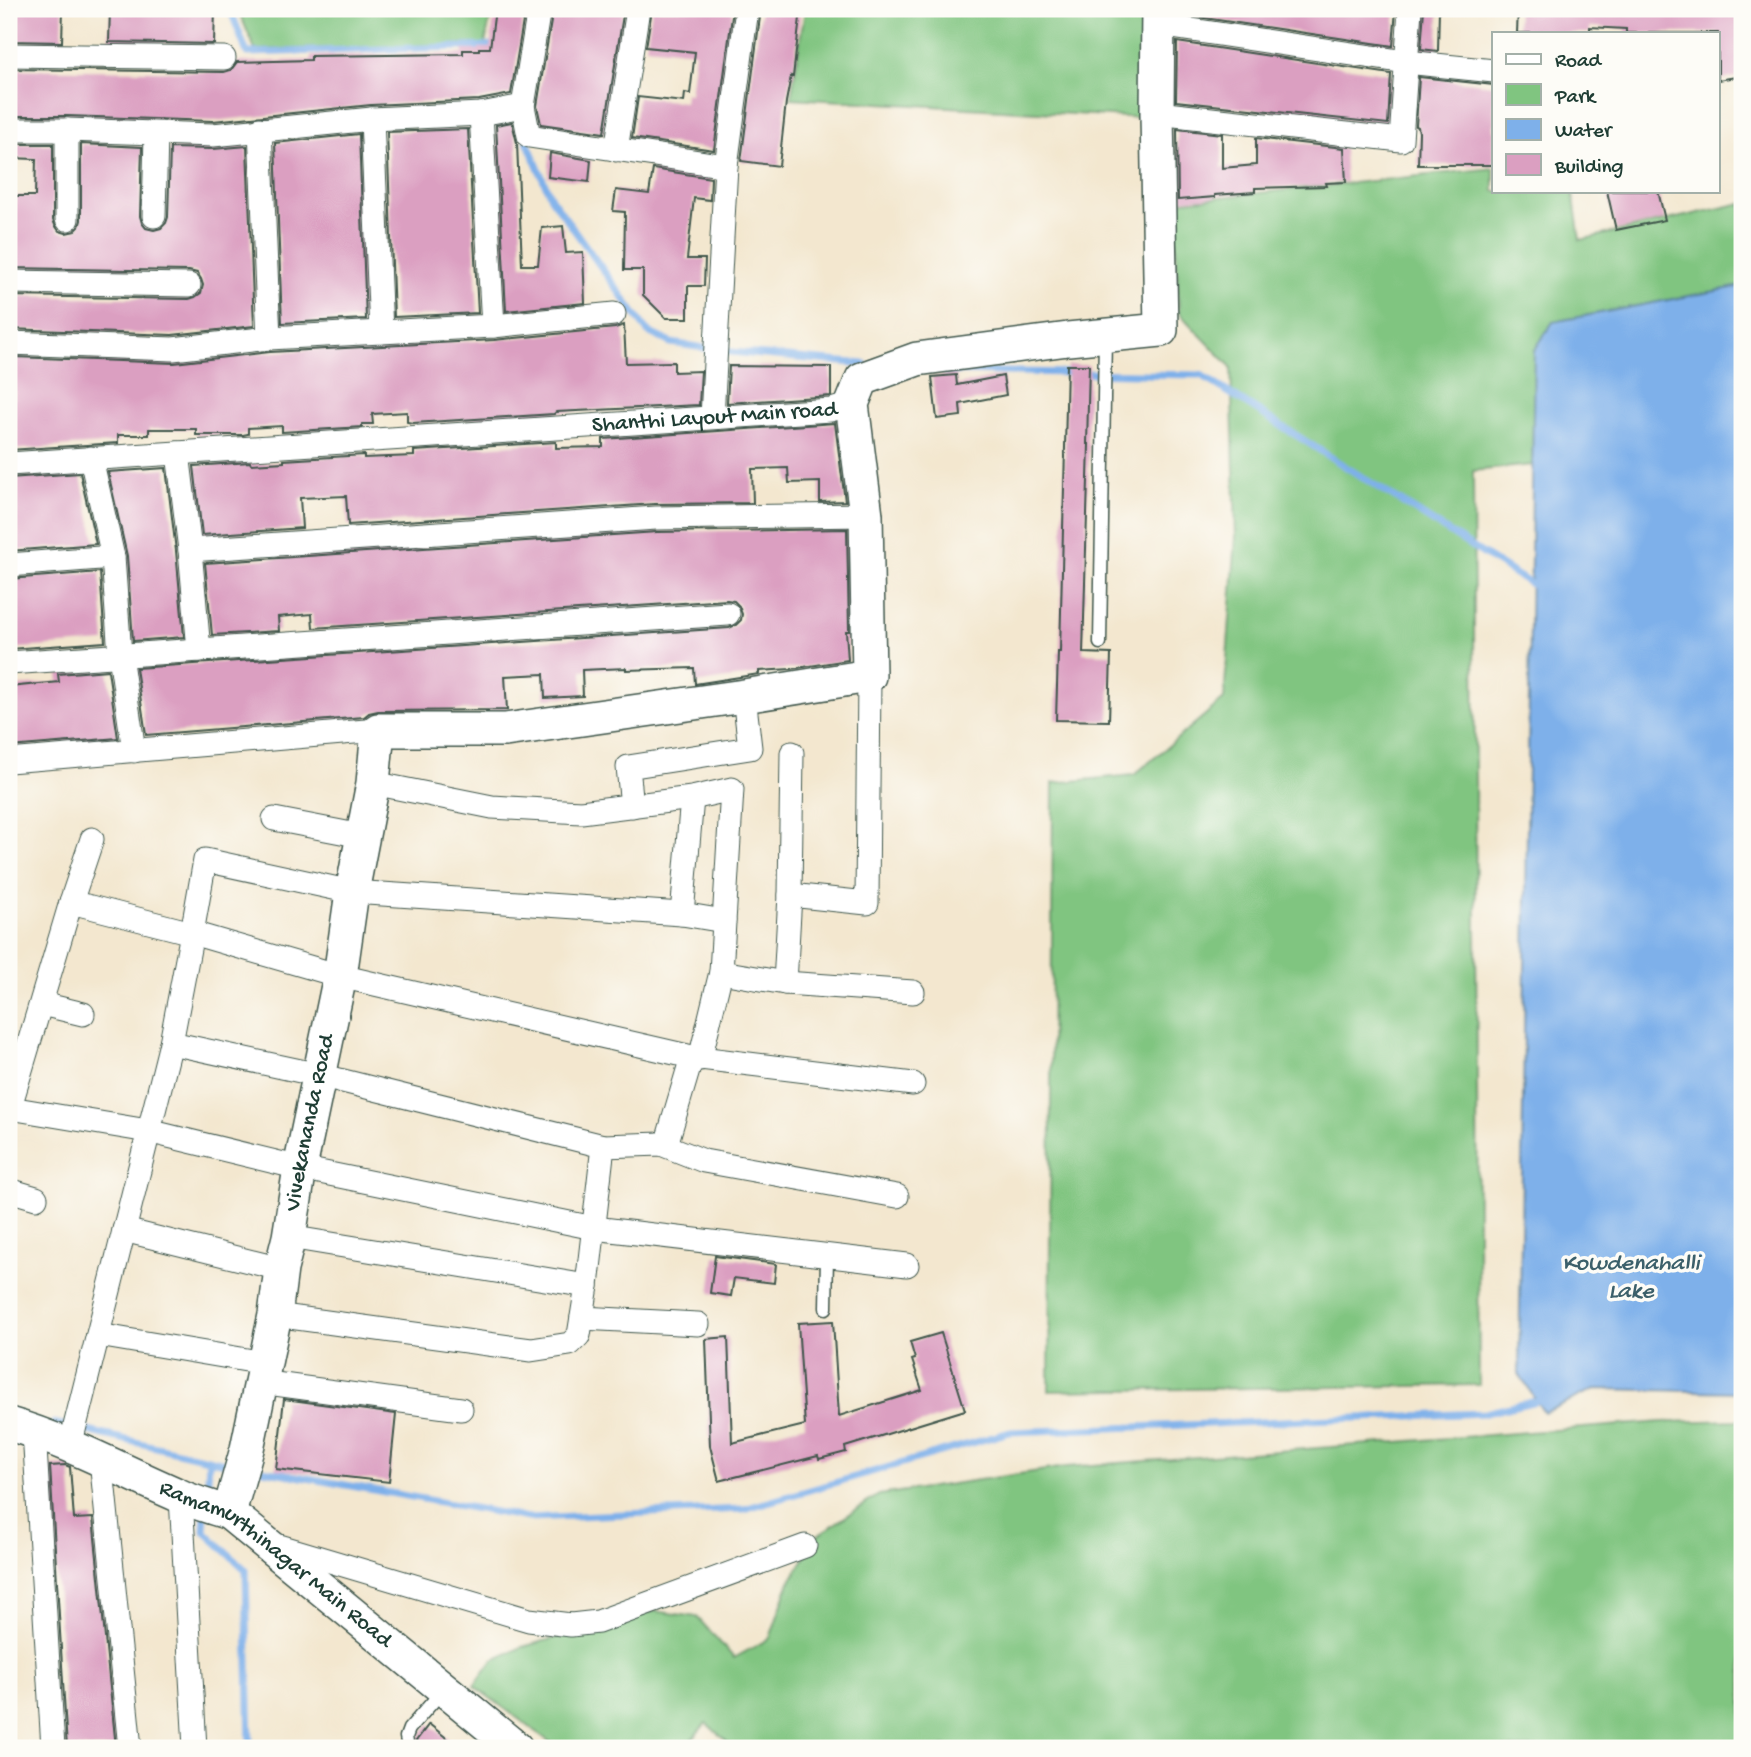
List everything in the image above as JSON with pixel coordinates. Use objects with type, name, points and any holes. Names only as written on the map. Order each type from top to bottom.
[{"type":"street","points":[[539,9],[523,106],[529,136],[726,166]]},
{"type":"street","points":[[617,150],[638,9]]},
{"type":"street","points":[[712,417],[726,166],[747,9]]},
{"type":"street","points":[[1157,113],[1401,140],[1410,9]]},
{"type":"street","points":[[1158,17],[1406,62],[1492,71]]},
{"type":"street","name":"Shanthi Layout Main road","points":[[9,464],[831,410],[852,404],[862,379],[917,359],[1161,330],[1158,17]]},
{"type":"street","points":[[9,55],[224,58]]},
{"type":"street","points":[[9,130],[213,135],[372,119],[481,114],[523,106]]},
{"type":"street","points":[[481,114],[493,326]]},
{"type":"street","points":[[372,119],[381,332]]},
{"type":"street","points":[[260,129],[269,338]]},
{"type":"street","points":[[67,130],[67,219]]},
{"type":"street","points":[[154,216],[156,134]]},
{"type":"street","points":[[9,282],[189,285]]},
{"type":"street","points":[[9,343],[173,349],[269,338],[493,326],[614,314]]},
{"type":"street","points":[[790,895],[867,904],[869,676],[866,515],[852,404]]},
{"type":"street","points":[[178,453],[199,650]]},
{"type":"street","points":[[91,458],[113,557],[120,655],[134,751]]},
{"type":"street","points":[[190,550],[656,518],[866,515]]},
{"type":"street","points":[[9,565],[113,557]]},
{"type":"street","points":[[9,663],[728,614]]},
{"type":"street","points":[[9,761],[378,730],[505,730],[869,676]]},
{"type":"street","points":[[632,806],[628,767],[750,748],[744,696]]},
{"type":"street","name":"Vivekananda Road","points":[[229,1513],[247,1449],[275,1315],[300,1168],[340,976],[352,892],[373,783],[378,730]]},
{"type":"street","points":[[785,983],[790,895],[792,753]]},
{"type":"street","points":[[373,783],[492,807],[580,812],[692,798],[732,789],[721,972],[666,1146]]},
{"type":"street","points":[[682,914],[692,798]]},
{"type":"street","points":[[274,819],[362,836]]},
{"type":"street","points":[[92,839],[9,1109],[148,1131],[300,1168],[594,1228],[906,1265]]},
{"type":"street","points":[[73,1434],[171,1043],[205,860],[352,892],[682,914],[724,921]]},
{"type":"street","points":[[71,902],[192,933],[340,976],[696,1058],[913,1084]]},
{"type":"street","points":[[721,972],[785,983],[913,992]]},
{"type":"street","points":[[42,1004],[83,1014]]},
{"type":"street","points":[[171,1043],[319,1075],[603,1146],[661,1144],[704,1161],[897,1196]]},
{"type":"street","points":[[275,1315],[531,1350],[570,1344],[579,1335],[582,1318],[603,1146]]},
{"type":"street","points":[[9,1190],[36,1198]]},
{"type":"street","points":[[124,1230],[281,1269]]},
{"type":"street","points":[[289,1237],[587,1286]]},
{"type":"street","points":[[582,1318],[698,1324]]},
{"type":"street","points":[[98,1335],[262,1373],[461,1409]]},
{"type":"street","points":[[21,1428],[53,1748]]},
{"type":"street","name":"Ramamurthinagar Main Road","points":[[21,1428],[73,1434],[101,1460],[181,1497],[229,1513],[444,1689],[505,1745]]},
{"type":"street","points":[[101,1460],[130,1748]]},
{"type":"street","points":[[181,1497],[195,1748]]},
{"type":"street","points":[[263,1541],[529,1620],[571,1625],[598,1622],[805,1546]]},
{"type":"lane","points":[[1100,643],[1105,336]]},
{"type":"lane","points":[[826,1308],[827,1256]]},
{"type":"lane","points":[[408,1748],[406,1737],[409,1729],[444,1689]]},
{"type":"green space","points":[[238,9],[492,9],[485,44],[255,50]]},
{"type":"green space","points":[[805,9],[1145,9],[1144,118],[791,98]]},
{"type":"green space","points":[[1492,168],[1492,192],[1573,192],[1580,240],[1742,203],[1742,286],[1553,322],[1534,351],[1532,465],[1473,471],[1479,1385],[1049,1391],[1053,783],[1134,775],[1224,699],[1236,537],[1231,367],[1179,313],[1174,202]]},
{"type":"green space","points":[[1742,1420],[1742,1748],[734,1748],[706,1723],[684,1748],[558,1748],[474,1686],[493,1660],[522,1647],[655,1611],[697,1617],[734,1658],[770,1638],[789,1583],[819,1534],[879,1495],[1066,1467],[1662,1422]]},
{"type":"water","name":"Kowdenahalli Lake","points":[[1742,286],[1742,1392],[1595,1389],[1544,1413],[1519,1374],[1534,351],[1553,322]]},
{"type":"building","points":[[9,9],[63,9],[62,42],[9,41]]},
{"type":"building","points":[[110,9],[215,9],[214,44],[109,42]]},
{"type":"building","points":[[495,9],[525,9],[511,94],[479,100],[371,105],[213,121],[9,116],[9,69],[224,72],[231,70],[237,62],[311,60],[311,56],[463,54],[463,50],[490,48]]},
{"type":"building","points":[[553,9],[624,9],[604,133],[541,124],[537,106]]},
{"type":"building","points":[[652,9],[733,9],[714,150],[632,138],[638,97],[684,102],[685,93],[690,94],[695,52],[646,47]]},
{"type":"building","points":[[761,9],[801,9],[779,166],[741,161]]},
{"type":"building","points":[[1177,9],[1396,9],[1393,46],[1177,14]]},
{"type":"building","points":[[1424,9],[1439,9],[1438,51],[1421,49]]},
{"type":"building","points":[[1518,9],[1742,9],[1742,76],[1720,80],[1720,32],[1626,32],[1626,29],[1590,27],[1590,32],[1517,32]]},
{"type":"building","points":[[1177,42],[1391,74],[1388,124],[1176,101]]},
{"type":"building","points":[[1419,77],[1492,85],[1492,165],[1418,165],[1419,132],[1416,126]]},
{"type":"building","points":[[512,122],[517,143],[522,265],[538,265],[542,228],[563,226],[566,253],[583,252],[585,303],[506,311],[496,125]]},
{"type":"building","points":[[468,129],[478,313],[394,317],[387,132]]},
{"type":"building","points":[[1177,129],[1222,134],[1222,168],[1256,165],[1256,138],[1344,148],[1346,182],[1326,183],[1327,186],[1255,188],[1255,192],[1178,200]]},
{"type":"building","points":[[359,134],[366,319],[282,323],[275,143]]},
{"type":"building","points":[[9,144],[53,144],[53,220],[59,231],[66,233],[75,231],[81,220],[81,144],[142,147],[140,216],[146,228],[154,230],[161,228],[168,217],[170,148],[213,149],[247,146],[254,326],[172,335],[9,329],[9,296],[189,299],[201,293],[203,285],[197,273],[189,271],[9,268],[9,225],[15,225],[15,196],[35,196],[36,159],[9,158]]},
{"type":"building","points":[[550,153],[591,160],[589,182],[548,177]]},
{"type":"building","points":[[653,169],[711,178],[710,200],[694,198],[687,259],[705,259],[704,286],[688,286],[688,318],[666,318],[643,295],[643,270],[624,270],[625,212],[613,211],[616,190],[649,194]]},
{"type":"building","points":[[1607,192],[1658,192],[1665,220],[1616,230]]},
{"type":"building","points":[[624,325],[626,363],[674,362],[674,372],[701,371],[699,405],[413,423],[407,422],[407,412],[372,414],[373,424],[362,424],[362,427],[282,432],[282,426],[248,428],[248,434],[243,435],[196,435],[196,429],[149,429],[149,435],[118,435],[118,443],[9,450],[9,399],[14,399],[14,357],[174,363],[270,352],[494,340]]},
{"type":"building","points":[[1067,365],[1089,365],[1083,653],[1111,654],[1109,721],[1056,720]]},
{"type":"building","points":[[729,366],[831,367],[831,396],[727,403]]},
{"type":"building","points":[[956,375],[957,385],[1003,376],[1006,395],[960,404],[961,416],[937,419],[932,377]]},
{"type":"building","points":[[835,423],[845,501],[820,502],[820,482],[789,483],[788,468],[752,469],[753,503],[655,504],[348,525],[346,496],[300,498],[302,528],[202,535],[194,466],[364,455],[364,458],[414,456],[414,451],[556,442],[556,448],[603,447],[603,439]]},
{"type":"building","points":[[166,468],[184,637],[133,641],[127,556],[108,472]]},
{"type":"building","points":[[80,473],[96,544],[9,551],[9,478]]},
{"type":"building","points":[[847,529],[848,660],[759,671],[759,674],[695,684],[694,668],[582,670],[583,696],[545,698],[544,674],[505,676],[507,710],[378,711],[364,717],[146,735],[136,668],[729,628],[741,620],[742,614],[734,601],[727,600],[313,628],[312,614],[278,617],[279,631],[212,635],[205,563],[657,532]]},
{"type":"building","points":[[100,572],[105,642],[9,649],[9,579]]},
{"type":"building","points":[[108,670],[118,738],[9,747],[9,687],[59,682],[58,674]]},
{"type":"building","points":[[715,1256],[776,1264],[774,1283],[734,1278],[731,1296],[710,1293]]},
{"type":"building","points":[[833,1321],[839,1416],[922,1390],[912,1360],[915,1359],[910,1342],[941,1333],[965,1410],[845,1447],[846,1452],[819,1459],[818,1456],[719,1481],[710,1446],[706,1339],[728,1337],[732,1443],[805,1425],[798,1323]]},
{"type":"building","points":[[284,1399],[396,1414],[389,1482],[276,1469]]},
{"type":"building","points":[[50,1466],[70,1467],[74,1519],[93,1518],[116,1748],[67,1748]]},
{"type":"building","points":[[429,1724],[459,1748],[417,1748],[416,1741]]},
{"type":"waterway","points":[[230,9],[247,53],[495,46],[497,50]]},
{"type":"waterway","points":[[527,141],[551,198],[648,332],[671,343],[731,352],[864,364]]},
{"type":"waterway","points":[[945,371],[1201,375],[1537,588]]},
{"type":"waterway","points":[[252,1468],[528,1518],[744,1509],[1010,1432],[1485,1413],[1545,1398]]},
{"type":"waterway","points":[[54,1423],[233,1465]]},
{"type":"waterway","points":[[207,1496],[209,1460]]},
{"type":"waterway","points":[[205,1515],[204,1531],[246,1570],[250,1748]]}]
